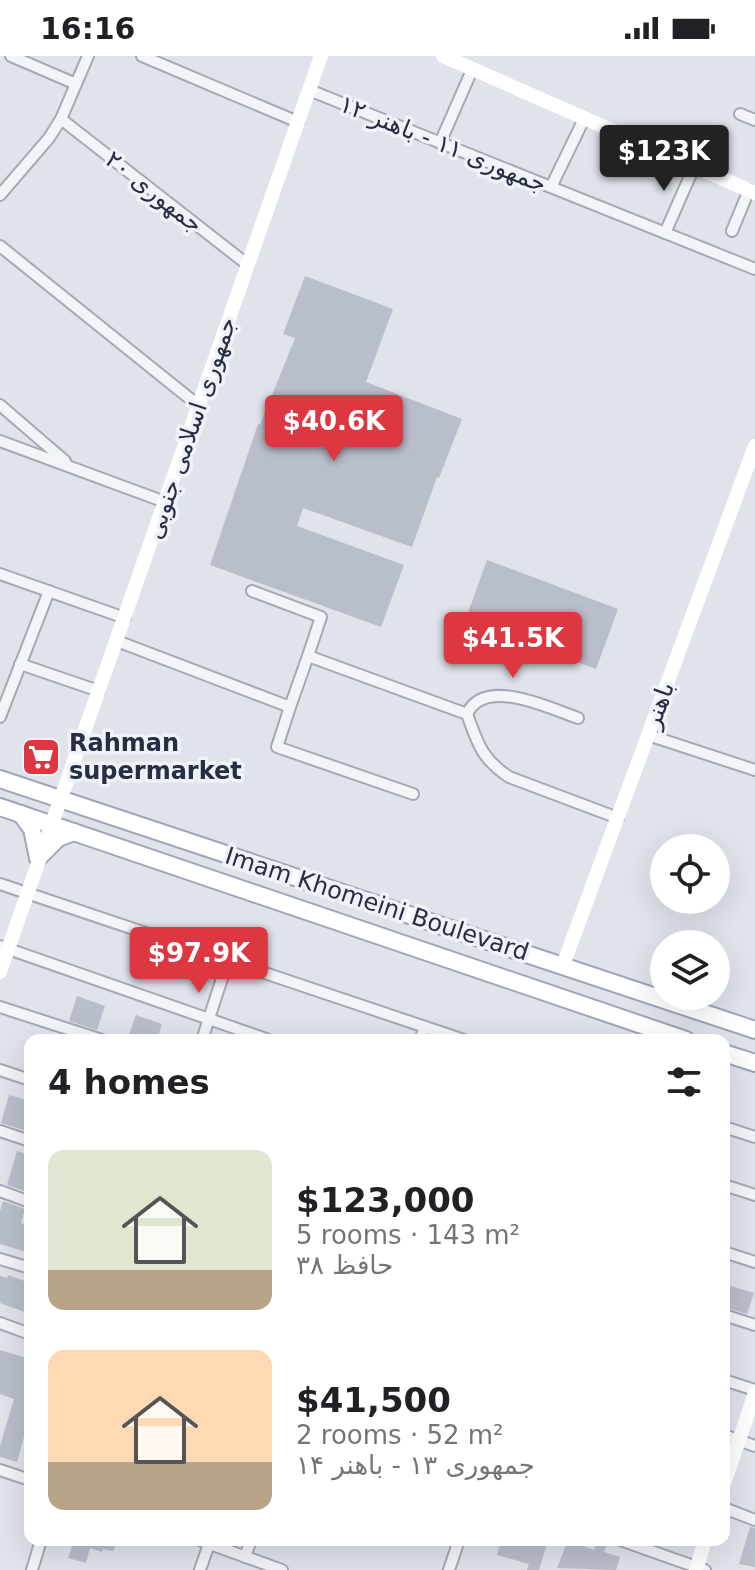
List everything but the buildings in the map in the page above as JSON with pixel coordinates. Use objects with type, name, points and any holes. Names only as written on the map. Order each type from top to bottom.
[{"type":"main road","name":"جمهوری اسلامی جنوبی","points":[[0,972],[4,948],[27,893],[117,641],[321,56]]},
{"type":"main road","points":[[443,56],[752,191]]},
{"type":"main road","name":"باهنر","points":[[563,965],[755,446]]},
{"type":"main road","name":"Imam Khomeini Boulevard","points":[[0,779],[755,1030]]},
{"type":"main road","name":"Imam Khomeini Boulevard","points":[[0,807],[668,1034]]},
{"type":"main road","points":[[21,814],[32,829],[38,858]]},
{"type":"main road","points":[[38,858],[58,838],[74,832]]},
{"type":"main road","points":[[730,1055],[755,1063]]},
{"type":"main road","points":[[731,1438],[755,1392]]},
{"type":"main road","points":[[699,1569],[704,1546]]},
{"type":"street","points":[[11,56],[76,84]]},
{"type":"street","points":[[0,195],[49,138],[61,119],[88,56]]},
{"type":"street","points":[[142,56],[298,122]]},
{"type":"street","points":[[440,143],[472,70]]},
{"type":"street","name":"جمهوری ۱۱ - باهنر ۱۲","points":[[309,90],[755,269]]},
{"type":"street","points":[[740,114],[755,120]]},
{"type":"street","name":"جمهوری ۲۰","points":[[61,119],[248,265]]},
{"type":"street","points":[[551,187],[584,119]]},
{"type":"street","points":[[665,233],[694,167]]},
{"type":"street","points":[[732,231],[752,191]]},
{"type":"street","points":[[0,246],[199,406]]},
{"type":"street","points":[[0,405],[72,468]]},
{"type":"street","points":[[0,441],[165,502]]},
{"type":"street","points":[[0,574],[125,618]]},
{"type":"street","points":[[0,717],[49,591]]},
{"type":"street","points":[[252,591],[321,617],[277,747],[413,794]]},
{"type":"street","points":[[117,641],[290,707]]},
{"type":"street","points":[[308,656],[467,714],[487,761],[509,777],[618,818]]},
{"type":"street","points":[[20,664],[99,691]]},
{"type":"street","points":[[0,679],[13,683]]},
{"type":"street","points":[[467,714],[472,703],[492,694],[528,701],[578,718]]},
{"type":"street","points":[[648,735],[755,770]]},
{"type":"street","points":[[0,884],[446,1034]]},
{"type":"street","points":[[4,948],[251,1034]]},
{"type":"street","points":[[204,1034],[228,960]]},
{"type":"street","points":[[0,1007],[83,1034]]},
{"type":"street","points":[[422,1034],[425,1027]]},
{"type":"street","points":[[0,1070],[24,1078]]},
{"type":"street","points":[[730,1129],[755,1137]]},
{"type":"street","points":[[0,1131],[24,1139]]},
{"type":"street","points":[[730,1187],[755,1195]]},
{"type":"street","points":[[0,1191],[24,1200]]},
{"type":"street","points":[[730,1254],[755,1262]]},
{"type":"street","points":[[0,1259],[24,1266]]},
{"type":"street","points":[[730,1317],[755,1325]]},
{"type":"street","points":[[0,1323],[24,1332]]},
{"type":"street","points":[[730,1382],[755,1392]]},
{"type":"street","points":[[731,1438],[755,1446]]},
{"type":"street","points":[[0,1470],[24,1478]]},
{"type":"street","points":[[730,1510],[755,1520]]},
{"type":"street","points":[[32,1570],[39,1546]]},
{"type":"street","points":[[200,1570],[203,1546]]},
{"type":"street","points":[[215,1546],[280,1570]]},
{"type":"street","points":[[245,1557],[249,1546]]},
{"type":"street","points":[[449,1570],[457,1546]]},
{"type":"street","points":[[636,1546],[699,1569]]},
{"type":"place","name":"Rahman supermarket","points":[[41,757]]}]
